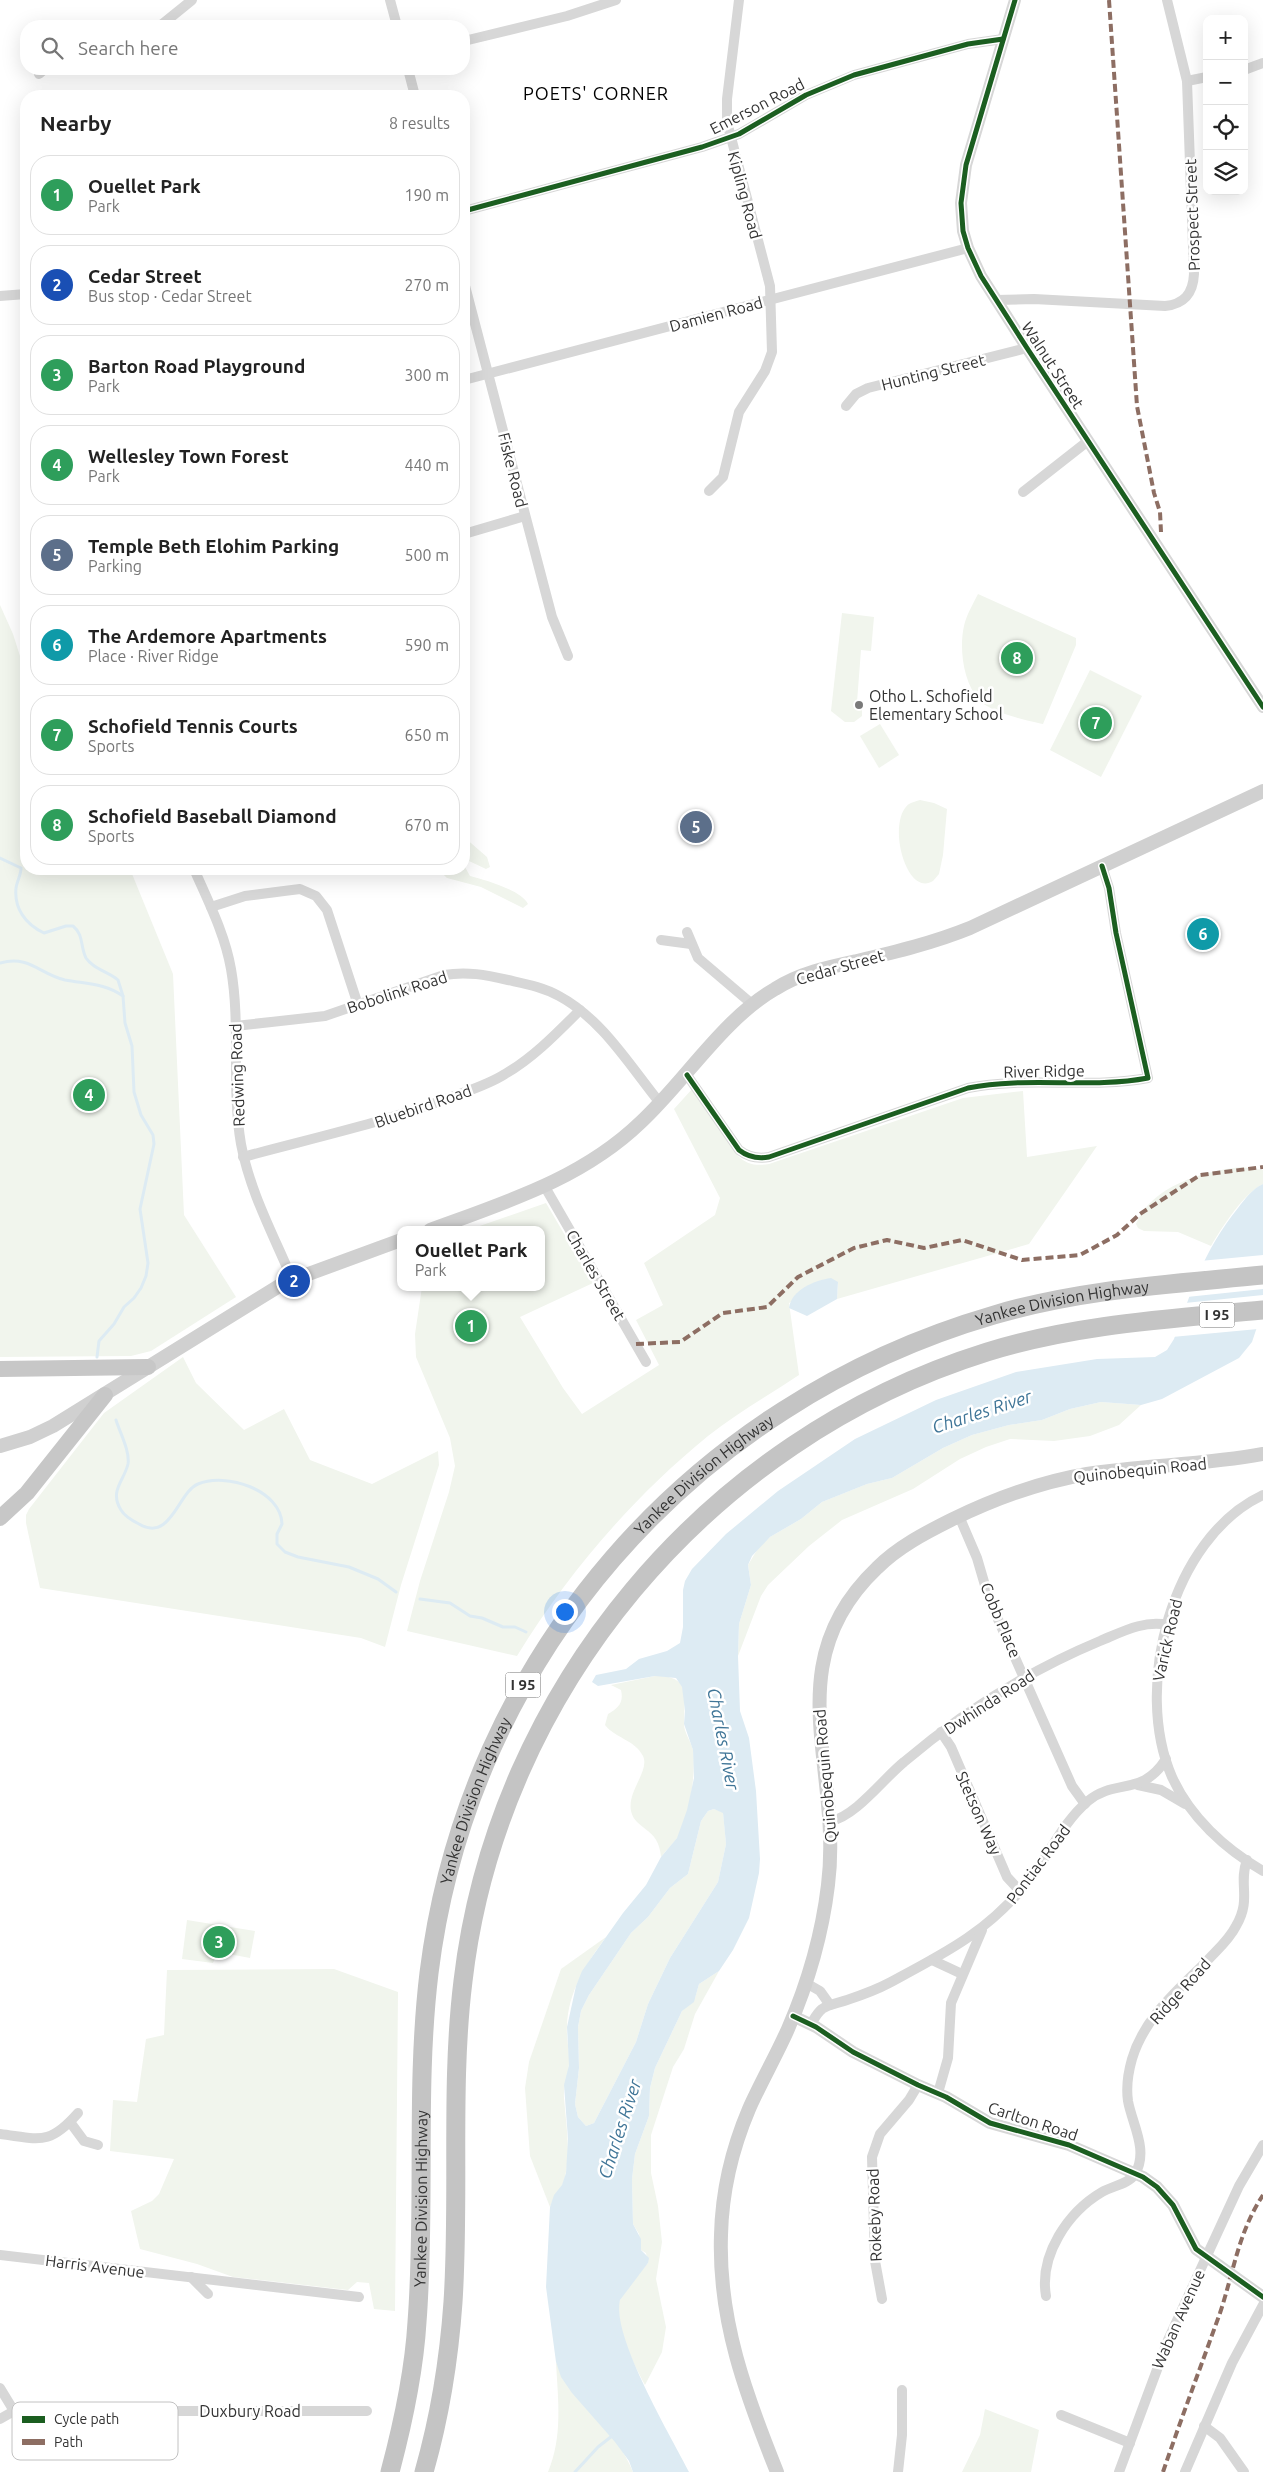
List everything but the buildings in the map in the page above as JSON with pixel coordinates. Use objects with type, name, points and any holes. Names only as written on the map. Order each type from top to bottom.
[{"type":"highway","name":"Yankee Division Highway","points":[[390,2472],[406,2401],[417,2326],[424,2027],[429,1969],[437,1920],[458,1841],[486,1761],[516,1699],[550,1640],[602,1569],[663,1504],[737,1442],[820,1388],[907,1345],[1000,1313],[1077,1296],[1263,1275]]},
{"type":"highway","name":"Yankee Division Highway","points":[[424,2472],[443,2391],[452,2312],[458,2032],[469,1937],[487,1862],[512,1790],[540,1730],[572,1672],[628,1594],[680,1537],[751,1474],[831,1421],[899,1386],[988,1352],[1062,1333],[1170,1319],[1263,1310]]},
{"type":"highway","points":[[0,1369],[148,1367]]},
{"type":"highway","points":[[0,1518],[27,1493],[105,1395]]},
{"type":"main road","name":"Cedar Street","points":[[441,1226],[545,1187],[588,1164],[613,1146],[660,1104],[752,1004],[776,988],[803,975],[945,939],[1263,791]]},
{"type":"main road","name":"Cedar Street","points":[[1244,801],[1263,795]]},
{"type":"main road","points":[[1244,801],[1263,799]]},
{"type":"main road","points":[[0,1446],[47,1430],[292,1279],[397,1241]]},
{"type":"main road","name":"Quinobequin Road","points":[[777,2472],[745,2389],[731,2338],[722,2285],[721,2237],[726,2184],[740,2132],[806,1983],[826,1897],[831,1858],[831,1821],[818,1701],[822,1664],[834,1629],[854,1594],[881,1564],[923,1534],[959,1516],[1010,1496],[1072,1477],[1218,1462],[1263,1454]]},
{"type":"street","points":[[167,20],[192,0]]},
{"type":"street","points":[[390,0],[395,20]]},
{"type":"street","points":[[470,40],[568,16],[616,0]]},
{"type":"street","name":"Kipling Road","points":[[709,491],[723,477],[739,412],[765,371],[770,359],[771,299],[768,279],[730,138],[727,107],[739,0]]},
{"type":"street","name":"Walnut Street","points":[[1015,0],[970,148],[963,181],[962,217],[968,248],[996,300],[1026,348],[1263,707]]},
{"type":"street","name":"Prospect Street","points":[[996,300],[1034,299],[1165,306],[1179,303],[1188,296],[1194,274],[1187,81],[1168,0]]},
{"type":"street","name":"Emerson Road","points":[[470,209],[730,138],[798,100],[844,78],[968,44],[1003,39]]},
{"type":"street","points":[[1248,69],[1263,63]]},
{"type":"street","points":[[410,75],[414,90]]},
{"type":"street","points":[[1187,81],[1203,78]]},
{"type":"street","name":"Damien Road","points":[[470,378],[968,248]]},
{"type":"street","points":[[0,296],[20,294]]},
{"type":"street","name":"Fiske Road","points":[[470,305],[552,617],[568,656]]},
{"type":"street","name":"Hunting Street","points":[[846,406],[856,394],[868,388],[1026,348]]},
{"type":"street","points":[[1023,492],[1088,441]]},
{"type":"street","points":[[470,532],[525,516]]},
{"type":"street","name":"River Ridge","points":[[687,1074],[740,1150],[748,1155],[759,1158],[769,1157],[968,1088],[1001,1084],[1118,1081],[1148,1078],[1116,938],[1108,882],[1102,866]]},
{"type":"street","name":"Redwing Road","points":[[197,875],[211,907],[231,969],[239,1125],[244,1157],[255,1198],[292,1279]]},
{"type":"street","points":[[211,907],[245,896],[284,891],[300,890],[316,896],[327,910],[358,1005]]},
{"type":"street","points":[[687,932],[691,944],[702,962],[752,1004]]},
{"type":"street","points":[[660,940],[691,944]]},
{"type":"street","name":"Bobolink Road","points":[[235,1026],[325,1016],[444,975],[465,972],[538,987],[560,996],[600,1027],[660,1104]]},
{"type":"street","name":"Bluebird Road","points":[[244,1157],[396,1117],[479,1086],[504,1075],[527,1058],[555,1036],[580,1010]]},
{"type":"street","name":"Charles Street","points":[[545,1187],[646,1362]]},
{"type":"street","name":"Varick Road","points":[[1263,1495],[1248,1503],[1225,1520],[1201,1546],[1182,1582],[1168,1625],[1157,1678],[1156,1700],[1159,1733],[1172,1778],[1191,1808],[1218,1838],[1263,1870]]},
{"type":"street","name":"Cobb Place","points":[[959,1516],[976,1558],[989,1599],[1026,1677],[1072,1786],[1085,1804]]},
{"type":"street","name":"Dwhinda Road","points":[[831,1821],[846,1815],[903,1762],[976,1706],[1026,1677],[1077,1651],[1134,1627],[1148,1624],[1168,1625]]},
{"type":"street","name":"Stetson Way","points":[[941,1732],[950,1746],[1007,1877],[1020,1891]]},
{"type":"street","name":"Pontiac Road","points":[[811,2024],[821,2010],[880,1987],[956,1947],[984,1927],[1020,1891],[1085,1804],[1104,1792],[1138,1785],[1155,1774],[1166,1760]]},
{"type":"street","name":"Pontiac Road","points":[[1138,1785],[1169,1794],[1191,1808]]},
{"type":"street","name":"Ridge Road","points":[[1136,2173],[1140,2149],[1128,2092],[1133,2058],[1144,2032],[1158,2011],[1223,1945],[1237,1926],[1245,1903],[1244,1871],[1247,1860]]},
{"type":"street","points":[[938,2093],[948,2058],[950,2011],[962,1974],[984,1927]]},
{"type":"street","points":[[932,1960],[962,1974]]},
{"type":"street","points":[[806,1983],[820,1991],[830,2005]]},
{"type":"street","name":"Carlton Road","points":[[793,2016],[811,2024],[853,2052],[918,2086],[938,2093],[990,2123],[1059,2142],[1136,2173],[1157,2187],[1168,2198],[1183,2221],[1192,2244],[1206,2258],[1263,2297]]},
{"type":"street","name":"Rokeby Road","points":[[882,2299],[875,2261],[872,2157],[880,2134],[909,2100],[918,2086]]},
{"type":"street","points":[[0,2134],[46,2139],[56,2134],[78,2112]]},
{"type":"street","points":[[70,2122],[84,2141],[98,2145]]},
{"type":"street","name":"Waban Avenue","points":[[1119,2472],[1157,2368],[1239,2186],[1263,2146]]},
{"type":"street","points":[[1046,2296],[1045,2287],[1048,2263],[1056,2242],[1067,2224],[1094,2197],[1130,2180],[1136,2173]]},
{"type":"street","name":"Harris Avenue","points":[[0,2255],[359,2297]]},
{"type":"street","points":[[191,2277],[208,2294]]},
{"type":"street","points":[[1185,2472],[1232,2363],[1263,2305]]},
{"type":"street","points":[[0,2388],[12,2408]]},
{"type":"street","points":[[898,2472],[902,2436],[902,2390]]},
{"type":"street","name":"Duxbury Road","points":[[178,2411],[367,2412]]},
{"type":"street","points":[[0,2419],[12,2412]]},
{"type":"street","points":[[1061,2415],[1130,2443]]},
{"type":"street","points":[[1204,2426],[1220,2438],[1244,2472]]},
{"type":"shaded area","points":[[978,594],[1076,638],[1076,645],[1043,724],[1009,715],[984,705],[969,684],[962,654],[962,644],[966,618]]},
{"type":"shaded area","points":[[0,605],[13,634],[20,656],[20,875],[132,875],[173,974],[184,1215],[236,1297],[151,1351],[131,1356],[0,1357]]},
{"type":"shaded area","points":[[842,613],[874,617],[871,651],[861,650],[857,702],[862,710],[862,716],[854,722],[845,722],[831,711]]},
{"type":"shaded area","points":[[1090,670],[1142,696],[1101,777],[1050,750]]},
{"type":"shaded area","points":[[880,724],[899,755],[879,768],[860,736]]},
{"type":"shaded area","points":[[920,800],[934,803],[947,809],[943,855],[939,874],[933,881],[923,883],[915,879],[907,869],[899,840],[899,826],[902,813],[909,804]]},
{"type":"shaded area","points":[[470,842],[487,857],[490,867],[486,869],[470,861]]},
{"type":"shaded area","points":[[444,875],[469,875],[511,890],[528,904],[523,908],[481,887],[447,878]]},
{"type":"shaded area","points":[[693,1088],[738,1156],[756,1165],[769,1164],[963,1098],[1023,1091],[1027,1157],[1097,1146],[1029,1244],[837,1299],[838,1282],[789,1303],[799,1375],[708,1436],[653,1485],[603,1538],[580,1566],[517,1656],[407,1631],[420,1581],[449,1492],[455,1466],[450,1438],[416,1357],[415,1334],[421,1291],[545,1291],[545,1226],[480,1226],[546,1203],[593,1283],[520,1317],[563,1388],[582,1414],[659,1365],[636,1320],[663,1305],[644,1263],[715,1215],[720,1198],[674,1109]]},
{"type":"shaded area","points":[[1241,1167],[1263,1170],[1263,1184],[1256,1188],[1241,1203],[1227,1220],[1211,1246],[1178,1232],[1144,1231],[1138,1228],[1136,1224],[1143,1211],[1166,1190],[1211,1172]]},
{"type":"shaded area","points":[[183,1357],[196,1383],[244,1430],[284,1409],[310,1460],[372,1484],[438,1451],[439,1465],[401,1585],[385,1647],[361,1638],[40,1588],[26,1523],[26,1515],[29,1509],[104,1413]]},
{"type":"shaded area","points":[[1101,1402],[1141,1405],[1119,1425],[1090,1436],[1054,1441],[1010,1439],[986,1447],[960,1459],[913,1489],[842,1520],[809,1546],[768,1585],[761,1596],[738,1656],[739,1624],[751,1585],[748,1565],[760,1545],[770,1537],[801,1519],[822,1502],[867,1484],[892,1478],[943,1448],[972,1435],[1009,1425],[1042,1420],[1070,1409]]},
{"type":"shaded area","points":[[655,1676],[675,1679],[683,1689],[684,1727],[693,1750],[694,1760],[691,1794],[686,1818],[678,1837],[661,1857],[656,1840],[652,1834],[637,1822],[631,1811],[632,1796],[644,1768],[643,1756],[635,1746],[605,1725],[608,1714],[617,1707],[622,1698],[621,1690],[611,1685]]},
{"type":"shaded area","points":[[714,1809],[723,1812],[726,1844],[718,1882],[670,1958],[648,2004],[636,2042],[594,2123],[586,2126],[578,2117],[575,2104],[579,2068],[578,2027],[581,2011],[589,1995],[631,1933],[648,1917],[670,1888],[688,1874],[701,1821],[708,1811]]},
{"type":"shaded area","points":[[187,1920],[255,1931],[250,1958],[218,1952],[213,1963],[182,1959]]},
{"type":"shaded area","points":[[606,1937],[579,1979],[568,2014],[569,2064],[564,2094],[568,2157],[564,2181],[550,2207],[530,2156],[525,2088],[529,2062],[561,1969]]},
{"type":"shaded area","points":[[334,1969],[398,1992],[395,2311],[374,2309],[369,2283],[357,2282],[348,2290],[233,2277],[197,2264],[140,2249],[131,2211],[152,2201],[159,2194],[174,2159],[110,2151],[113,2100],[137,2102],[146,2039],[164,2035],[167,1970]]},
{"type":"shaded area","points":[[719,1971],[695,2014],[684,2049],[673,2067],[651,2135],[651,2173],[658,2206],[662,2242],[656,2279],[666,2327],[662,2352],[645,2385],[625,2343],[618,2319],[620,2300],[648,2263],[646,2253],[641,2250],[639,2234],[633,2224],[632,2179],[635,2154],[649,2116],[650,2088],[655,2068],[682,2011],[695,1998],[699,1984]]},
{"type":"shaded area","points":[[556,2362],[563,2377],[573,2391],[626,2457],[633,2472],[548,2472],[553,2458],[558,2431]]},
{"type":"shaded area","points":[[985,2409],[1039,2430],[1031,2472],[962,2472],[980,2435]]},
{"type":"water","name":"Charles River","points":[[1263,1184],[1263,1309],[1252,1342],[1239,1358],[1162,1399],[1141,1405],[1101,1402],[1070,1409],[1042,1420],[1009,1425],[972,1435],[943,1448],[892,1478],[867,1484],[822,1502],[801,1519],[770,1537],[752,1556],[748,1565],[751,1585],[739,1624],[738,1656],[740,1711],[749,1738],[756,1791],[760,1859],[759,1873],[749,1918],[733,1950],[719,1971],[699,1984],[694,2002],[682,2011],[655,2068],[650,2088],[649,2116],[635,2154],[632,2179],[633,2224],[641,2239],[641,2250],[649,2258],[648,2263],[620,2300],[620,2316],[624,2337],[633,2361],[689,2472],[633,2472],[629,2461],[615,2442],[572,2393],[561,2377],[556,2362],[546,2287],[550,2207],[566,2173],[568,2139],[564,2085],[569,2065],[567,2027],[576,1986],[582,1971],[623,1913],[646,1885],[661,1857],[677,1838],[687,1810],[694,1778],[693,1750],[684,1724],[685,1711],[682,1687],[676,1678],[655,1676],[598,1686],[592,1682],[596,1675],[626,1669],[639,1659],[667,1651],[680,1643],[683,1627],[683,1590],[685,1581],[692,1569],[726,1534],[778,1491],[855,1439],[936,1400],[1016,1372],[1097,1359],[1155,1357],[1167,1350],[1174,1339],[1207,1255],[1243,1201]],"holes":[[[714,1809],[723,1813],[726,1844],[718,1882],[670,1958],[648,2004],[636,2042],[594,2123],[586,2126],[578,2117],[575,2104],[579,2068],[578,2027],[581,2011],[589,1995],[631,1933],[648,1917],[670,1888],[688,1874],[701,1821],[708,1811]]]},
{"type":"water","points":[[831,1278],[838,1282],[837,1299],[807,1316],[789,1308],[794,1296],[799,1291],[818,1281]]},
{"type":"pier","points":[[1263,1255],[1263,1289],[1187,1297],[1200,1261]]},
{"type":"pier","points":[[1263,1295],[1263,1316],[1258,1329],[1172,1337],[1185,1303]]},
{"type":"waterway","points":[[0,858],[20,868]]},
{"type":"waterway","points":[[20,873],[16,895],[19,909],[26,920],[44,933],[66,926],[73,926],[79,933],[84,954],[89,962],[118,980],[123,996],[125,1023],[132,1046],[134,1092],[141,1115],[153,1135],[154,1144],[140,1209],[148,1263],[146,1276],[134,1298],[124,1307],[114,1324],[99,1341],[97,1357]]},
{"type":"waterway","points":[[0,963],[10,961],[27,963],[56,977],[102,986],[123,996]]},
{"type":"waterway","points":[[116,1420],[128,1459],[128,1464],[118,1486],[116,1497],[121,1510],[132,1520],[150,1528],[159,1527],[166,1522],[185,1496],[198,1484],[223,1480],[237,1482],[262,1493],[279,1512],[282,1524],[277,1534],[277,1544],[285,1552],[298,1557],[349,1567],[378,1579],[396,1592]]},
{"type":"waterway","points":[[420,1599],[450,1603],[470,1616],[482,1618],[503,1627],[515,1627],[526,1632]]},
{"type":"waterway","points":[[575,2472],[598,2447],[612,2436]]},
{"type":"marked path","points":[[1109,0],[1137,406],[1154,493],[1160,512],[1161,532]]},
{"type":"marked path","points":[[636,1344],[680,1342],[723,1313],[767,1307],[798,1277],[854,1248],[887,1240],[924,1248],[962,1240],[1022,1260],[1080,1255],[1117,1235],[1140,1214],[1200,1175],[1263,1167]]},
{"type":"marked path","points":[[1163,2472],[1220,2313],[1242,2238],[1263,2195]]},
{"type":"cycle path","points":[[1015,0],[966,165],[961,203],[963,231],[968,248],[981,276],[1027,348],[1263,707]]},
{"type":"cycle path","points":[[470,209],[702,147],[739,134],[806,95],[854,75],[968,44],[1003,39]]},
{"type":"cycle path","points":[[687,1075],[739,1150],[750,1156],[761,1158],[769,1157],[968,1088],[1013,1083],[1103,1083],[1148,1078],[1116,933],[1109,888],[1102,866]]},
{"type":"cycle path","points":[[793,2016],[816,2027],[853,2052],[946,2097],[990,2123],[1069,2145],[1143,2177],[1157,2187],[1173,2205],[1196,2249],[1263,2297]]},
{"type":"place","name":"Schofield Baseball Diamond","points":[[1017,658]]},
{"type":"place","name":"Otho L. Schofield Elementary School","points":[[859,705]]},
{"type":"place","name":"Schofield Tennis Courts","points":[[1096,723]]},
{"type":"place","name":"Temple Beth Elohim Parking","points":[[696,827]]},
{"type":"place","name":"The Ardemore Apartments","points":[[1203,934]]},
{"type":"place","name":"Wellesley Town Forest","points":[[89,1095]]},
{"type":"place","name":"Cedar Street","points":[[294,1281]]},
{"type":"place","name":"Ouellet Park","points":[[471,1326]]},
{"type":"place","name":"Barton Road Playground","points":[[219,1942]]},
{"type":"district","name":"POETS' CORNER","points":[[596,94]]}]
